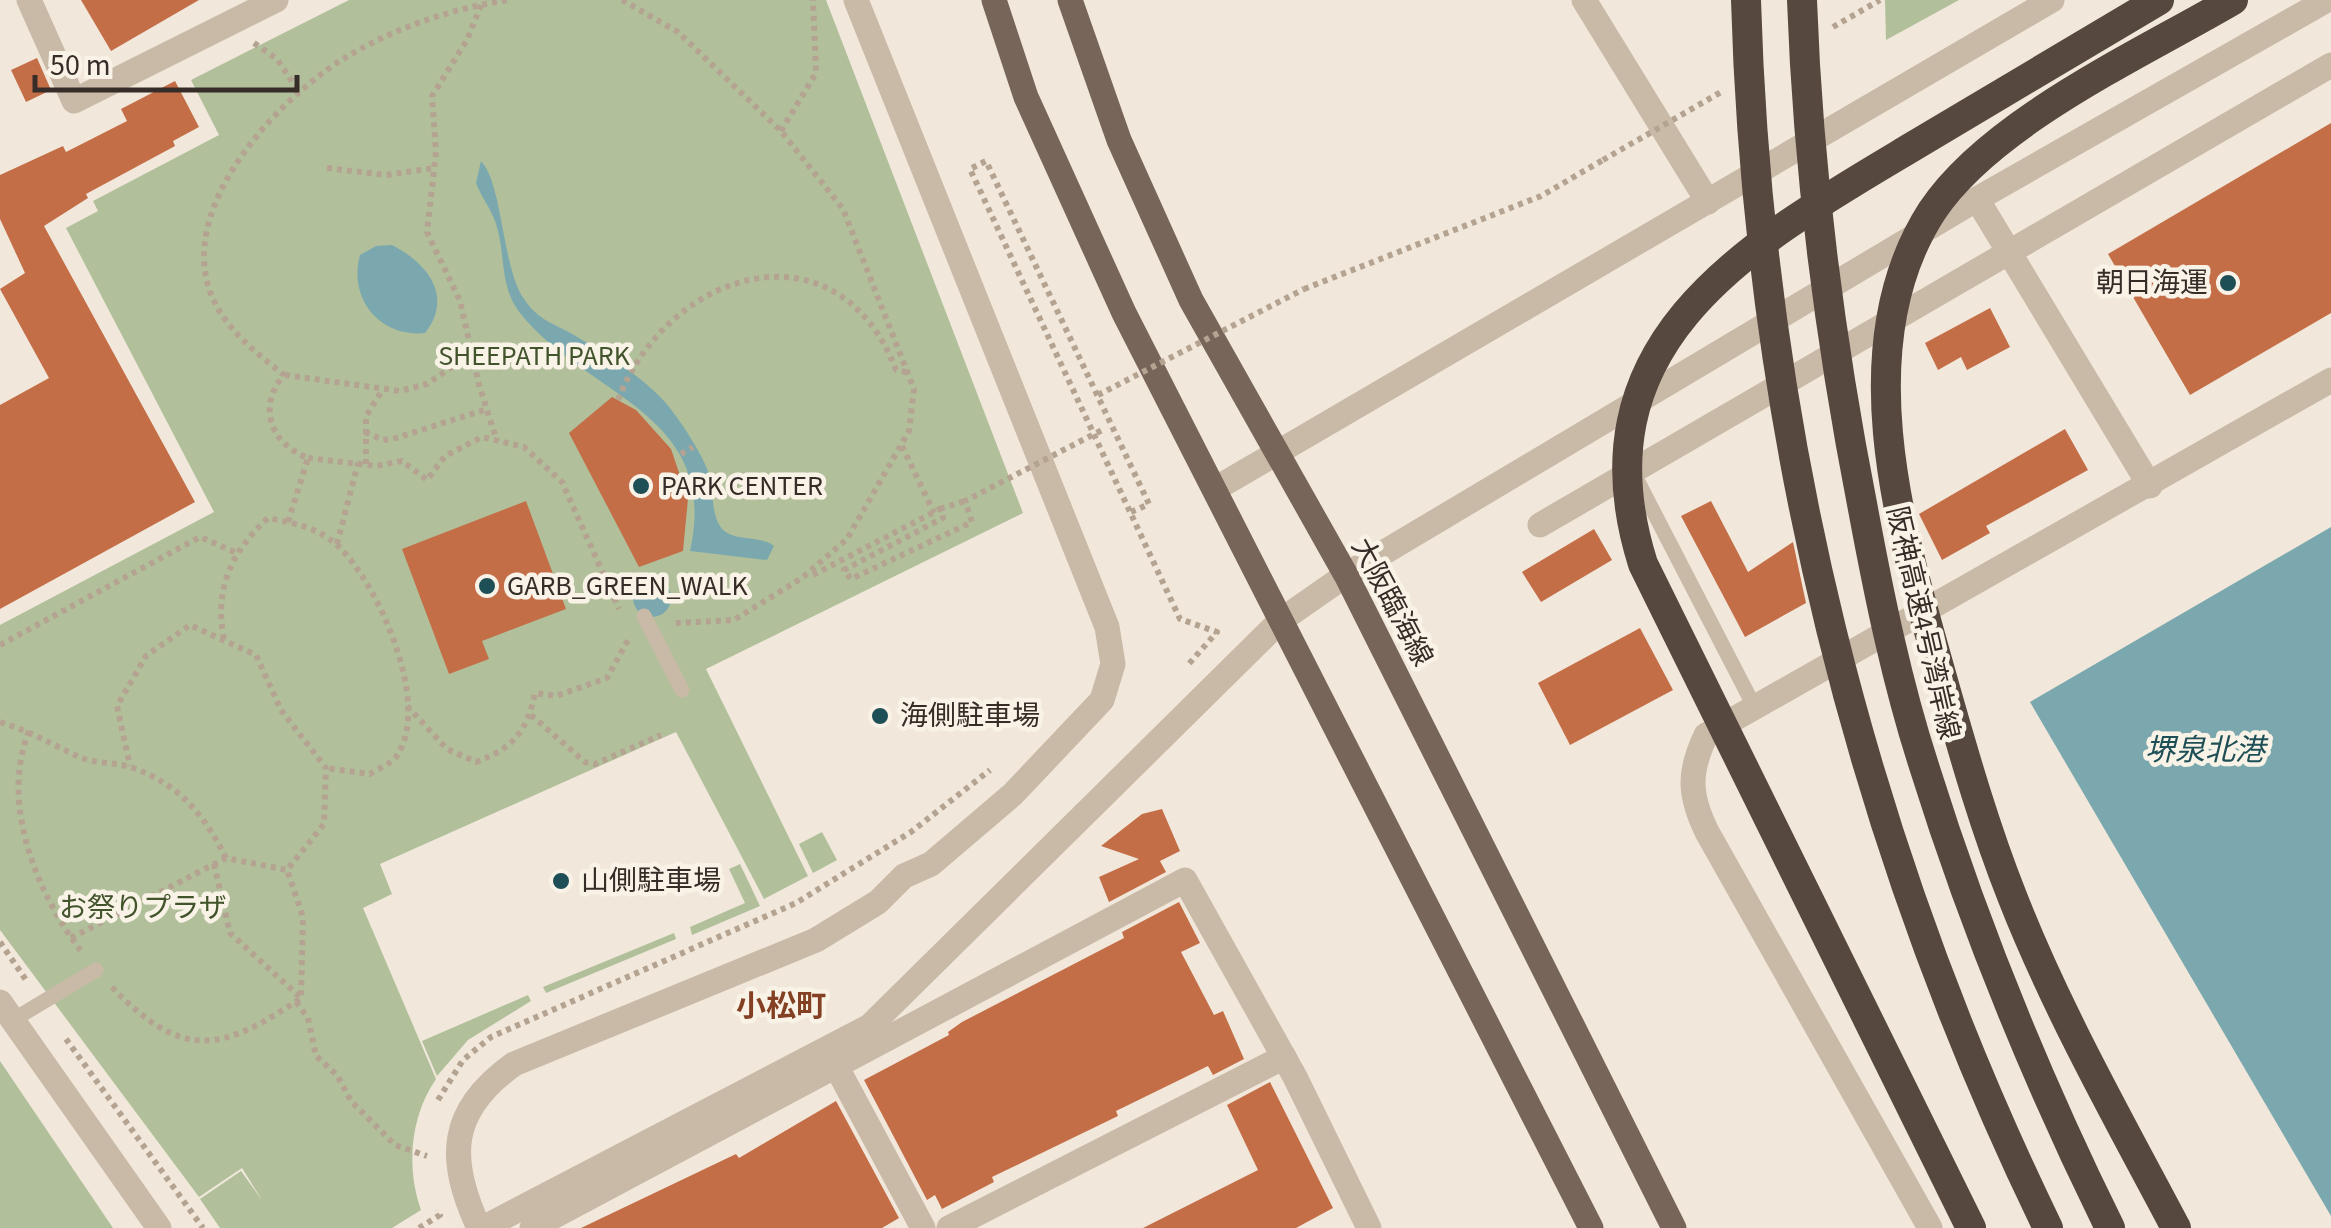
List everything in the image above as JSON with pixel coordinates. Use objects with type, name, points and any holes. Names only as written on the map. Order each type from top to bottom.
[{"type":"highway","points":[[1746,0],[1762,263],[1787,429],[1825,613],[1873,791],[1933,968],[2005,1141],[2048,1228]]},
{"type":"highway","name":"阪神高速4号湾岸線","points":[[1802,0],[1818,238],[1843,404],[1876,578],[1918,744],[1983,943],[2057,1120],[2110,1228]]},
{"type":"highway","points":[[1970,1228],[1643,564],[1626,502],[1626,466],[1633,424],[1656,359],[1699,294],[1730,266],[1872,171],[2160,0]]},
{"type":"highway","points":[[2176,1228],[2054,991],[2012,896],[1970,775],[1906,534],[1890,437],[1888,356],[1900,278],[1913,244],[1934,208],[1965,174],[2031,119],[2233,0]]},
{"type":"main road","points":[[994,0],[1026,97],[1124,313],[1591,1228]]},
{"type":"main road","name":"大阪臨海線","points":[[1070,0],[1119,140],[1167,246],[1275,455],[1346,574],[1674,1228]]},
{"type":"street","points":[[29,0],[74,101],[276,0]]},
{"type":"street","points":[[856,0],[1107,627],[1113,645],[1110,683],[1090,715],[1013,794],[931,864],[904,876],[878,902],[816,940],[514,1064],[495,1078],[467,1115],[460,1138],[460,1185],[481,1228],[870,1026],[1280,621],[1346,574],[1977,199],[2327,0]]},
{"type":"street","points":[[1584,0],[1708,202]]},
{"type":"street","points":[[1215,490],[2052,0]]},
{"type":"street","points":[[1540,525],[2331,64]]},
{"type":"street","points":[[1977,199],[2150,486]]},
{"type":"street","points":[[1930,1228],[1690,796],[1694,760],[1706,735],[2331,380]]},
{"type":"street","points":[[532,1228],[1185,880],[1284,1057],[1361,1225]]},
{"type":"street","points":[[7,1011],[159,1228]]},
{"type":"street","points":[[949,1228],[1284,1057]]},
{"type":"street","points":[[836,1066],[922,1228]]},
{"type":"lane","points":[[1606,419],[1755,708]]},
{"type":"lane","points":[[644,616],[682,690]]},
{"type":"lane","points":[[7,1011],[41,1002],[96,970]]},
{"type":"path","points":[[472,353],[427,384],[400,391],[284,375],[225,321],[208,278],[204,230],[225,184],[260,128],[300,92],[344,59],[450,9],[508,0]]},
{"type":"path","points":[[618,604],[668,624],[734,620],[802,578],[847,539],[908,431],[914,389],[843,209],[781,131],[678,32],[622,0]]},
{"type":"path","points":[[781,131],[816,73],[813,0]]},
{"type":"path","points":[[482,4],[467,40],[432,96],[434,168],[427,232],[460,301],[486,409],[498,441]]},
{"type":"path","points":[[228,25],[277,59],[300,92]]},
{"type":"path","points":[[1098,395],[1304,290],[1541,196],[1722,91]]},
{"type":"path","points":[[1131,512],[1149,504],[1121,444],[986,161],[970,168],[1180,618],[1217,632],[1178,676]]},
{"type":"path","points":[[328,168],[386,175],[434,168]]},
{"type":"path","points":[[620,397],[645,350],[684,306],[740,280],[804,281],[862,309],[896,370],[907,373]]},
{"type":"path","points":[[284,375],[271,390],[267,416],[288,450],[308,458],[362,464],[402,461],[427,480],[445,456],[482,438],[524,447],[562,482],[622,616]]},
{"type":"path","points":[[337,545],[362,464],[366,416],[384,389]]},
{"type":"path","points":[[365,432],[383,440],[396,438],[486,409]]},
{"type":"path","points":[[802,578],[1112,425]]},
{"type":"path","points":[[901,445],[943,518],[844,570],[850,579],[972,522],[964,501]]},
{"type":"path","points":[[681,454],[694,447]]},
{"type":"path","points":[[288,522],[308,458]]},
{"type":"path","points":[[225,640],[220,617],[224,578],[237,553],[268,518],[307,526],[337,545],[361,574],[402,662],[408,720],[396,758],[370,774],[326,768]]},
{"type":"path","points":[[0,645],[200,537],[237,553]]},
{"type":"path","points":[[130,766],[117,706],[146,656],[190,625],[256,655],[281,710],[326,768],[324,824],[288,870]]},
{"type":"path","points":[[407,706],[447,749],[476,762],[505,752],[525,731],[535,693],[556,696],[607,678],[628,642],[625,630]]},
{"type":"path","points":[[530,715],[586,762],[595,764],[661,735]]},
{"type":"path","points":[[0,722],[30,731],[82,758],[130,766],[168,784],[206,818],[226,858]]},
{"type":"path","points":[[30,731],[16,765],[14,799],[40,884],[71,938],[125,1000],[183,1041],[218,1042],[256,1028],[299,1000]]},
{"type":"path","points":[[524,1022],[796,903],[912,832],[996,765]]},
{"type":"path","points":[[71,938],[226,858],[288,870]]},
{"type":"path","points":[[214,864],[230,933],[299,1000],[308,1018],[316,1056],[337,1075],[351,1101],[395,1144],[427,1156]]},
{"type":"path","points":[[288,870],[303,917],[299,1000]]},
{"type":"path","points":[[0,942],[203,1228]]},
{"type":"path","points":[[418,1228],[440,1216]]},
{"type":"green space","name":"SHEEPATH PARK","points":[[349,0],[826,0],[1023,513],[706,669],[808,876],[764,899],[676,732],[380,864],[392,894],[363,908],[436,1079],[421,1109],[413,1143],[413,1177],[421,1210],[392,1228],[220,1228],[200,1199],[241,1171],[262,1200],[242,1168],[199,1197],[0,930],[0,625],[214,512],[66,228],[98,211],[93,201],[219,135],[191,80]]},
{"type":"green space","points":[[1885,0],[1959,0],[1886,40]]},
{"type":"green space","points":[[822,832],[837,860],[813,873],[799,844]]},
{"type":"green space","points":[[740,864],[760,906],[692,935],[690,927],[745,903],[729,869]]},
{"type":"green space","points":[[674,933],[676,939],[546,993],[543,987]]},
{"type":"green space","points":[[528,995],[531,1001],[468,1040],[437,1076],[422,1041]]},
{"type":"green space","points":[[0,1061],[113,1228],[0,1228]]},
{"type":"water","points":[[481,161],[494,188],[511,268],[524,299],[542,318],[613,359],[665,402],[704,462],[720,526],[731,535],[774,546],[767,560],[690,551],[694,504],[686,467],[668,437],[642,412],[548,342],[513,303],[496,224],[476,183]]},
{"type":"water","points":[[392,245],[416,261],[437,294],[433,319],[425,333],[394,329],[381,322],[363,300],[357,271],[360,255],[376,246]]},
{"type":"water","name":"堺泉北港","points":[[2331,527],[2331,1216],[2030,702]]},
{"type":"water","points":[[652,579],[665,585],[671,598],[665,611],[652,617],[639,611],[633,598],[639,585]]},
{"type":"building","points":[[81,0],[199,0],[111,51]]},
{"type":"building","points":[[37,58],[51,90],[26,102],[11,70]]},
{"type":"building","points":[[175,81],[199,127],[173,141],[175,146],[86,194],[88,198],[44,226],[195,502],[0,609],[0,405],[49,378],[0,289],[25,273],[0,219],[0,175],[63,146],[66,152],[127,121],[121,109]]},
{"type":"building","name":"朝日海運","points":[[2331,123],[2331,313],[2190,395],[2108,254]]},
{"type":"building","points":[[1990,308],[2010,347],[1967,370],[1961,357],[1938,370],[1925,343]]},
{"type":"building","name":"PARK CENTER","points":[[612,397],[636,410],[671,449],[688,499],[683,551],[639,567],[569,433]]},
{"type":"building","points":[[2065,429],[2088,470],[1986,526],[1990,533],[1942,560],[1919,514]]},
{"type":"building","points":[[526,501],[566,609],[482,641],[489,659],[449,674],[402,549]]},
{"type":"building","points":[[1711,501],[1748,572],[1793,542],[1806,603],[1745,637],[1681,516]]},
{"type":"building","points":[[1594,529],[1612,560],[1541,602],[1522,572]]},
{"type":"building","points":[[1640,628],[1673,690],[1570,745],[1538,683]]},
{"type":"building","points":[[1162,809],[1180,851],[1160,861],[1166,872],[1109,902],[1099,877],[1139,859],[1101,846],[1142,814]]},
{"type":"building","points":[[1179,902],[1200,943],[1181,952],[1214,1015],[1223,1011],[1244,1059],[1213,1075],[1208,1066],[1116,1111],[1118,1116],[992,1177],[994,1182],[942,1209],[935,1195],[927,1200],[864,1080],[949,1035],[962,1022],[1124,938],[1122,932]]},
{"type":"building","points":[[1270,1082],[1333,1208],[1296,1228],[1143,1228],[1258,1170],[1227,1105]]},
{"type":"building","points":[[836,1101],[899,1218],[882,1228],[581,1228],[736,1154],[739,1158]]},
{"type":"place","name":"朝日海運","points":[[2228,283]]},
{"type":"place","name":"PARK CENTER","points":[[641,486]]},
{"type":"place","name":"GARB_GREEN_WALK","points":[[487,586]]},
{"type":"place","name":"海側駐車場","points":[[880,716]]},
{"type":"place","name":"山側駐車場","points":[[561,881]]},
{"type":"district","name":"小松町","points":[[781,1006]]},
{"type":"park label","name":"お祭りプラザ","points":[[143,908]]}]
